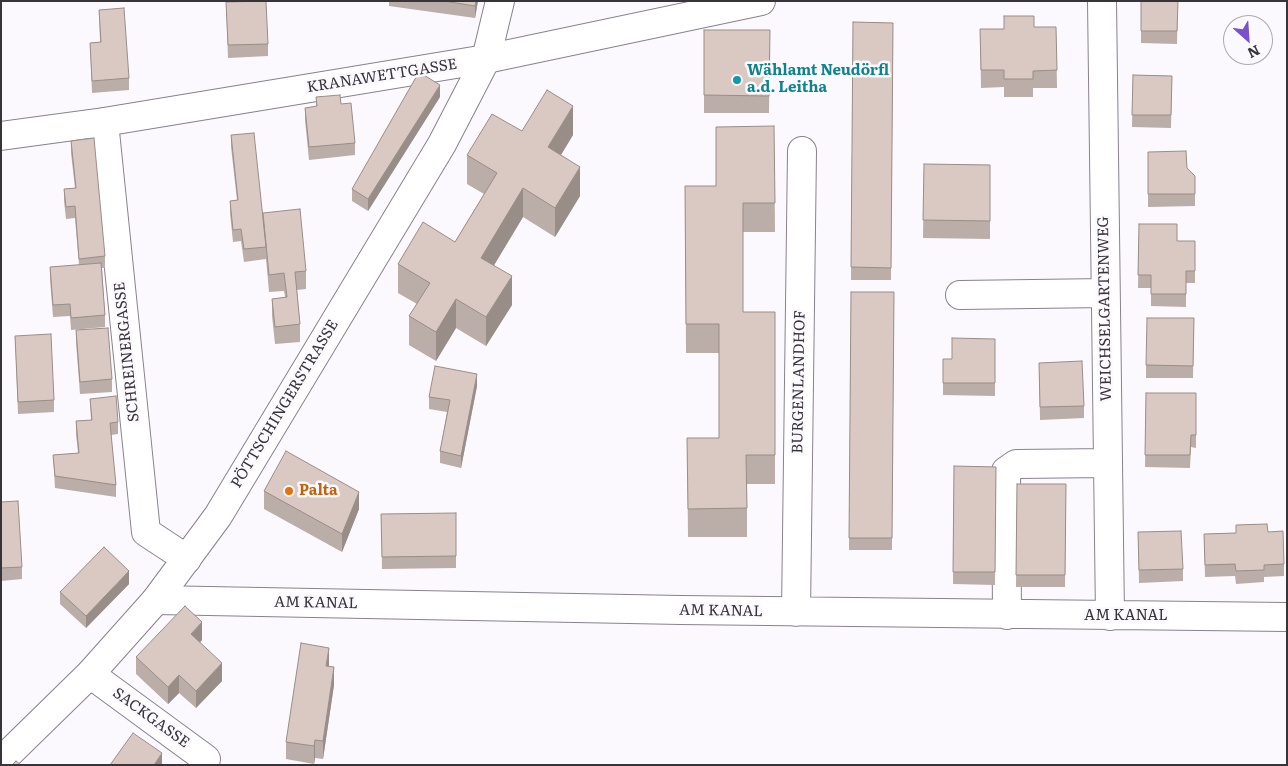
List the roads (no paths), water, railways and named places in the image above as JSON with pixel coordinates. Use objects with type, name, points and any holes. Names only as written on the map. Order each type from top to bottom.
[{"type":"street","name":"PÖTTSCHINGERSTRASSE","points":[[1,761],[90,674],[156,600],[218,516],[442,144],[486,58],[500,1]]},
{"type":"street","name":"KRANAWETTGASSE","points":[[1,136],[104,122],[486,58],[761,1]]},
{"type":"street","name":"WEICHSELGARTENWEG","points":[[1102,1],[1110,616]]},
{"type":"street","name":"SCHREINERGASSE","points":[[104,122],[146,532],[188,559]]},
{"type":"street","name":"BURGENLANDHOF","points":[[796,612],[802,152]]},
{"type":"street","points":[[960,295],[1105,293]]},
{"type":"street","points":[[1006,615],[1006,470],[1016,464],[1107,463]]},
{"type":"street","name":"AM KANAL","points":[[156,600],[796,612],[1287,617]]},
{"type":"street","name":"SACKGASSE","points":[[90,674],[206,759],[204,765]]},
{"type":"place","name":"Wählamt Neudörfl a.d. Leitha","points":[[737,80]]},
{"type":"place","name":"Palta","points":[[289,491]]}]
